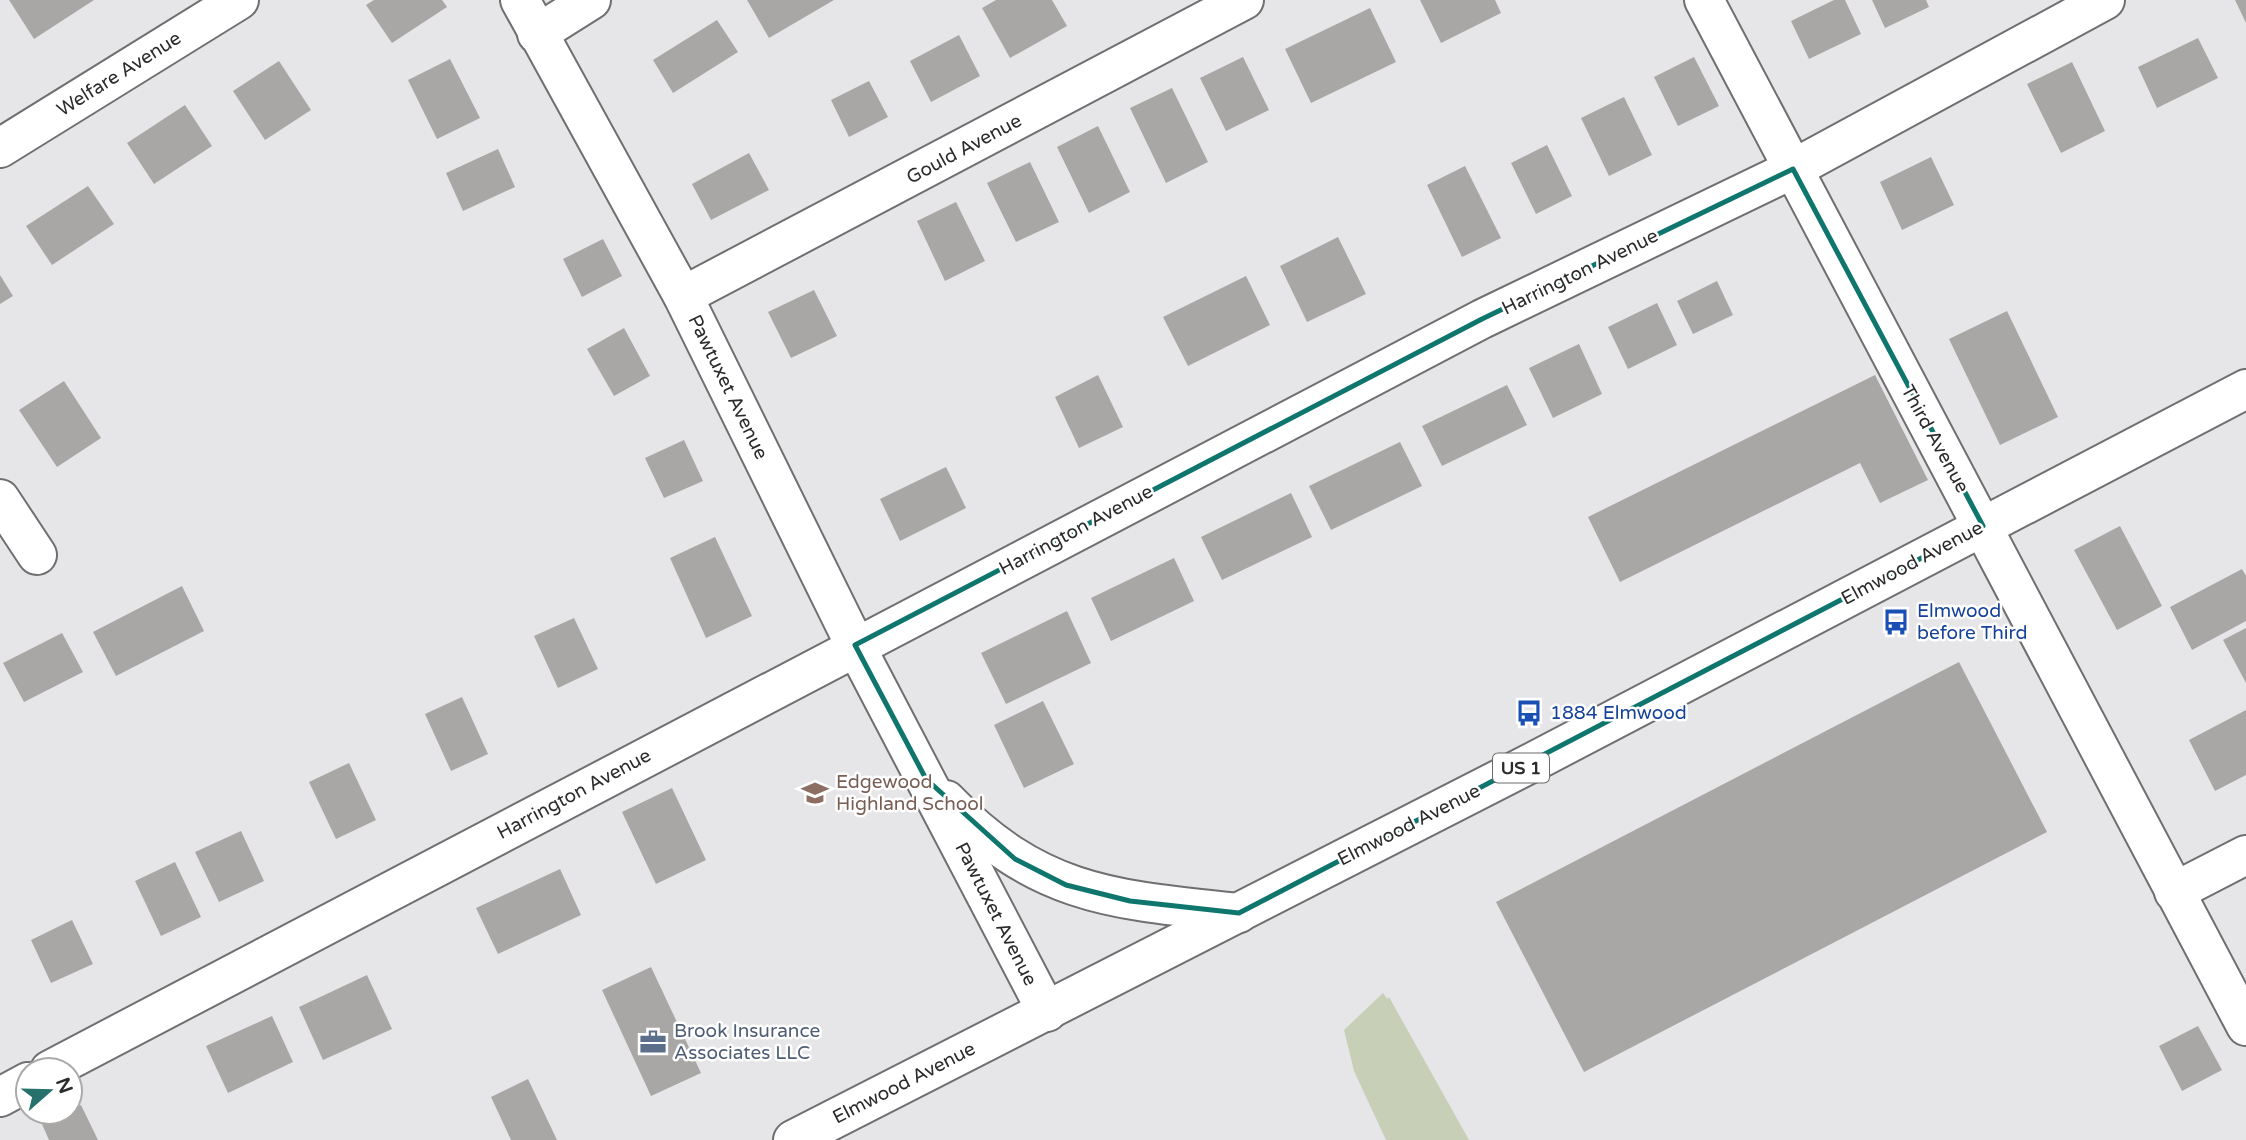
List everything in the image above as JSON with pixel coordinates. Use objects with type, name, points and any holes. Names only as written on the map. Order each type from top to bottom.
[{"type":"street","name":"Welfare Avenue","points":[[0,148],[239,0]]},
{"type":"street","name":"Pawtuxet Avenue","points":[[520,0],[683,296],[855,645],[1046,1012]]},
{"type":"street","points":[[537,34],[591,0]]},
{"type":"street","name":"Gould Avenue","points":[[683,296],[1244,0]]},
{"type":"street","name":"Third Avenue","points":[[1704,0],[2246,1026]]},
{"type":"street","name":"Harrington Avenue","points":[[77,1056],[855,645],[1482,319],[1793,169],[2105,0]]},
{"type":"street","name":"Elmwood Avenue","points":[[793,1140],[1239,913],[2246,389]]},
{"type":"street","points":[[0,499],[37,555]]},
{"type":"street","name":"Pawtuxet Avenue","points":[[926,779],[965,820],[1015,859],[1066,885],[1130,901],[1239,913]]},
{"type":"street","points":[[2174,892],[2246,855]]},
{"type":"highlighted area","points":[[1793,169],[1983,526],[1239,913],[1130,901],[1066,885],[1015,859],[926,779],[855,645],[1482,319]]},
{"type":"green space","points":[[1383,993],[1387,999],[1389,997],[1469,1140],[1386,1140],[1354,1071],[1344,1030]]},
{"type":"building","points":[[9,0],[94,0],[34,39]]},
{"type":"building","points":[[374,0],[442,0],[447,7],[392,43],[366,5]]},
{"type":"building","points":[[747,0],[834,0],[769,38]]},
{"type":"building","points":[[996,0],[1052,0],[1067,26],[1010,58],[982,8]]},
{"type":"building","points":[[1420,0],[1495,0],[1501,13],[1441,43]]},
{"type":"building","points":[[1834,0],[1845,0],[1861,34],[1809,59],[1791,21]]},
{"type":"building","points":[[1872,0],[1926,0],[1929,7],[1885,28]]},
{"type":"building","points":[[2235,0],[2246,0],[2246,23]]},
{"type":"building","points":[[1370,8],[1396,62],[1311,103],[1285,49]]},
{"type":"building","points":[[717,20],[738,52],[673,93],[653,60]]},
{"type":"building","points":[[959,35],[980,76],[931,102],[910,61]]},
{"type":"building","points":[[2198,38],[2218,78],[2157,108],[2138,67]]},
{"type":"building","points":[[1243,57],[1269,110],[1226,131],[1200,78]]},
{"type":"building","points":[[1694,57],[1719,106],[1678,126],[1654,77]]},
{"type":"building","points":[[450,59],[480,118],[437,139],[408,80]]},
{"type":"building","points":[[279,61],[311,110],[265,140],[233,91]]},
{"type":"building","points":[[2072,62],[2105,131],[2061,153],[2027,84]]},
{"type":"building","points":[[869,81],[888,117],[849,137],[831,100]]},
{"type":"building","points":[[1172,88],[1208,162],[1166,183],[1130,108]]},
{"type":"building","points":[[1624,97],[1652,155],[1609,176],[1581,118]]},
{"type":"building","points":[[185,105],[212,146],[154,184],[127,143]]},
{"type":"building","points":[[1098,126],[1130,192],[1089,213],[1057,147]]},
{"type":"building","points":[[1547,145],[1572,196],[1536,214],[1511,163]]},
{"type":"building","points":[[498,149],[515,187],[463,211],[446,173]]},
{"type":"building","points":[[749,153],[769,190],[711,220],[692,184]]},
{"type":"building","points":[[1931,157],[1954,205],[1902,230],[1880,182]]},
{"type":"building","points":[[1030,162],[1059,222],[1016,242],[987,183]]},
{"type":"building","points":[[1465,166],[1501,238],[1462,257],[1427,185]]},
{"type":"building","points":[[88,186],[114,224],[52,265],[26,226]]},
{"type":"building","points":[[956,202],[985,261],[945,281],[917,221]]},
{"type":"building","points":[[1338,237],[1366,294],[1307,322],[1280,266]]},
{"type":"building","points":[[603,239],[622,276],[582,297],[563,259]]},
{"type":"building","points":[[0,275],[13,296],[0,304]]},
{"type":"building","points":[[1246,276],[1270,325],[1188,366],[1163,317]]},
{"type":"building","points":[[1717,281],[1733,315],[1693,334],[1677,301]]},
{"type":"building","points":[[814,290],[837,336],[791,358],[768,312]]},
{"type":"building","points":[[1657,303],[1677,345],[1628,369],[1608,327]]},
{"type":"building","points":[[2007,311],[2058,417],[2000,445],[1949,339]]},
{"type":"building","points":[[624,328],[650,376],[614,396],[587,349]]},
{"type":"building","points":[[1579,344],[1602,394],[1553,418],[1529,368]]},
{"type":"building","points":[[1098,375],[1123,427],[1079,448],[1055,397]]},
{"type":"building","points":[[1875,375],[1928,480],[1880,503],[1860,463],[1620,582],[1588,517]]},
{"type":"building","points":[[64,381],[101,438],[57,467],[19,410]]},
{"type":"building","points":[[1507,385],[1527,425],[1442,466],[1422,426]]},
{"type":"building","points":[[684,440],[703,481],[664,498],[645,458]]},
{"type":"building","points":[[1400,442],[1422,486],[1331,530],[1309,486]]},
{"type":"building","points":[[946,467],[966,508],[900,541],[880,499]]},
{"type":"building","points":[[1291,493],[1312,537],[1222,580],[1201,537]]},
{"type":"building","points":[[2120,526],[2162,606],[2117,630],[2074,550]]},
{"type":"building","points":[[715,537],[752,616],[706,638],[670,558]]},
{"type":"building","points":[[1174,558],[1194,601],[1111,641],[1091,598]]},
{"type":"building","points":[[2242,569],[2246,576],[2246,621],[2192,650],[2170,607]]},
{"type":"building","points":[[182,586],[204,631],[116,676],[93,632]]},
{"type":"building","points":[[1067,611],[1091,663],[1006,704],[981,653]]},
{"type":"building","points":[[574,618],[598,669],[558,688],[534,636]]},
{"type":"building","points":[[2246,628],[2246,683],[2223,640]]},
{"type":"building","points":[[62,633],[83,672],[24,702],[3,663]]},
{"type":"building","points":[[1959,662],[2047,832],[1584,1072],[1496,902]]},
{"type":"building","points":[[462,697],[488,754],[451,771],[425,714]]},
{"type":"building","points":[[1043,701],[1074,764],[1024,788],[994,725]]},
{"type":"building","points":[[2246,710],[2246,775],[2215,791],[2189,740]]},
{"type":"building","points":[[349,763],[376,820],[336,839],[309,782]]},
{"type":"building","points":[[672,788],[706,860],[656,884],[622,812]]},
{"type":"building","points":[[241,831],[264,881],[219,902],[195,852]]},
{"type":"building","points":[[175,862],[201,917],[161,936],[135,881]]},
{"type":"building","points":[[560,869],[581,915],[498,954],[476,908]]},
{"type":"building","points":[[72,920],[93,964],[51,983],[31,940]]},
{"type":"building","points":[[651,967],[701,1073],[651,1096],[602,990]]},
{"type":"building","points":[[367,975],[392,1029],[323,1060],[299,1007]]},
{"type":"building","points":[[272,1016],[293,1062],[228,1093],[206,1046]]},
{"type":"building","points":[[2198,1026],[2222,1070],[2182,1091],[2159,1046]]},
{"type":"building","points":[[528,1079],[557,1140],[511,1140],[491,1097]]},
{"type":"building","points":[[84,1111],[98,1140],[49,1140],[43,1126],[84,1126]]},
{"type":"place","name":"Elmwood before Third","points":[[1896,622]]},
{"type":"place","name":"1884 Elmwood","points":[[1529,713]]},
{"type":"place","name":"Edgewood Highland School","points":[[815,793]]},
{"type":"place","name":"Brook Insurance Associates LLC","points":[[653,1042]]}]
